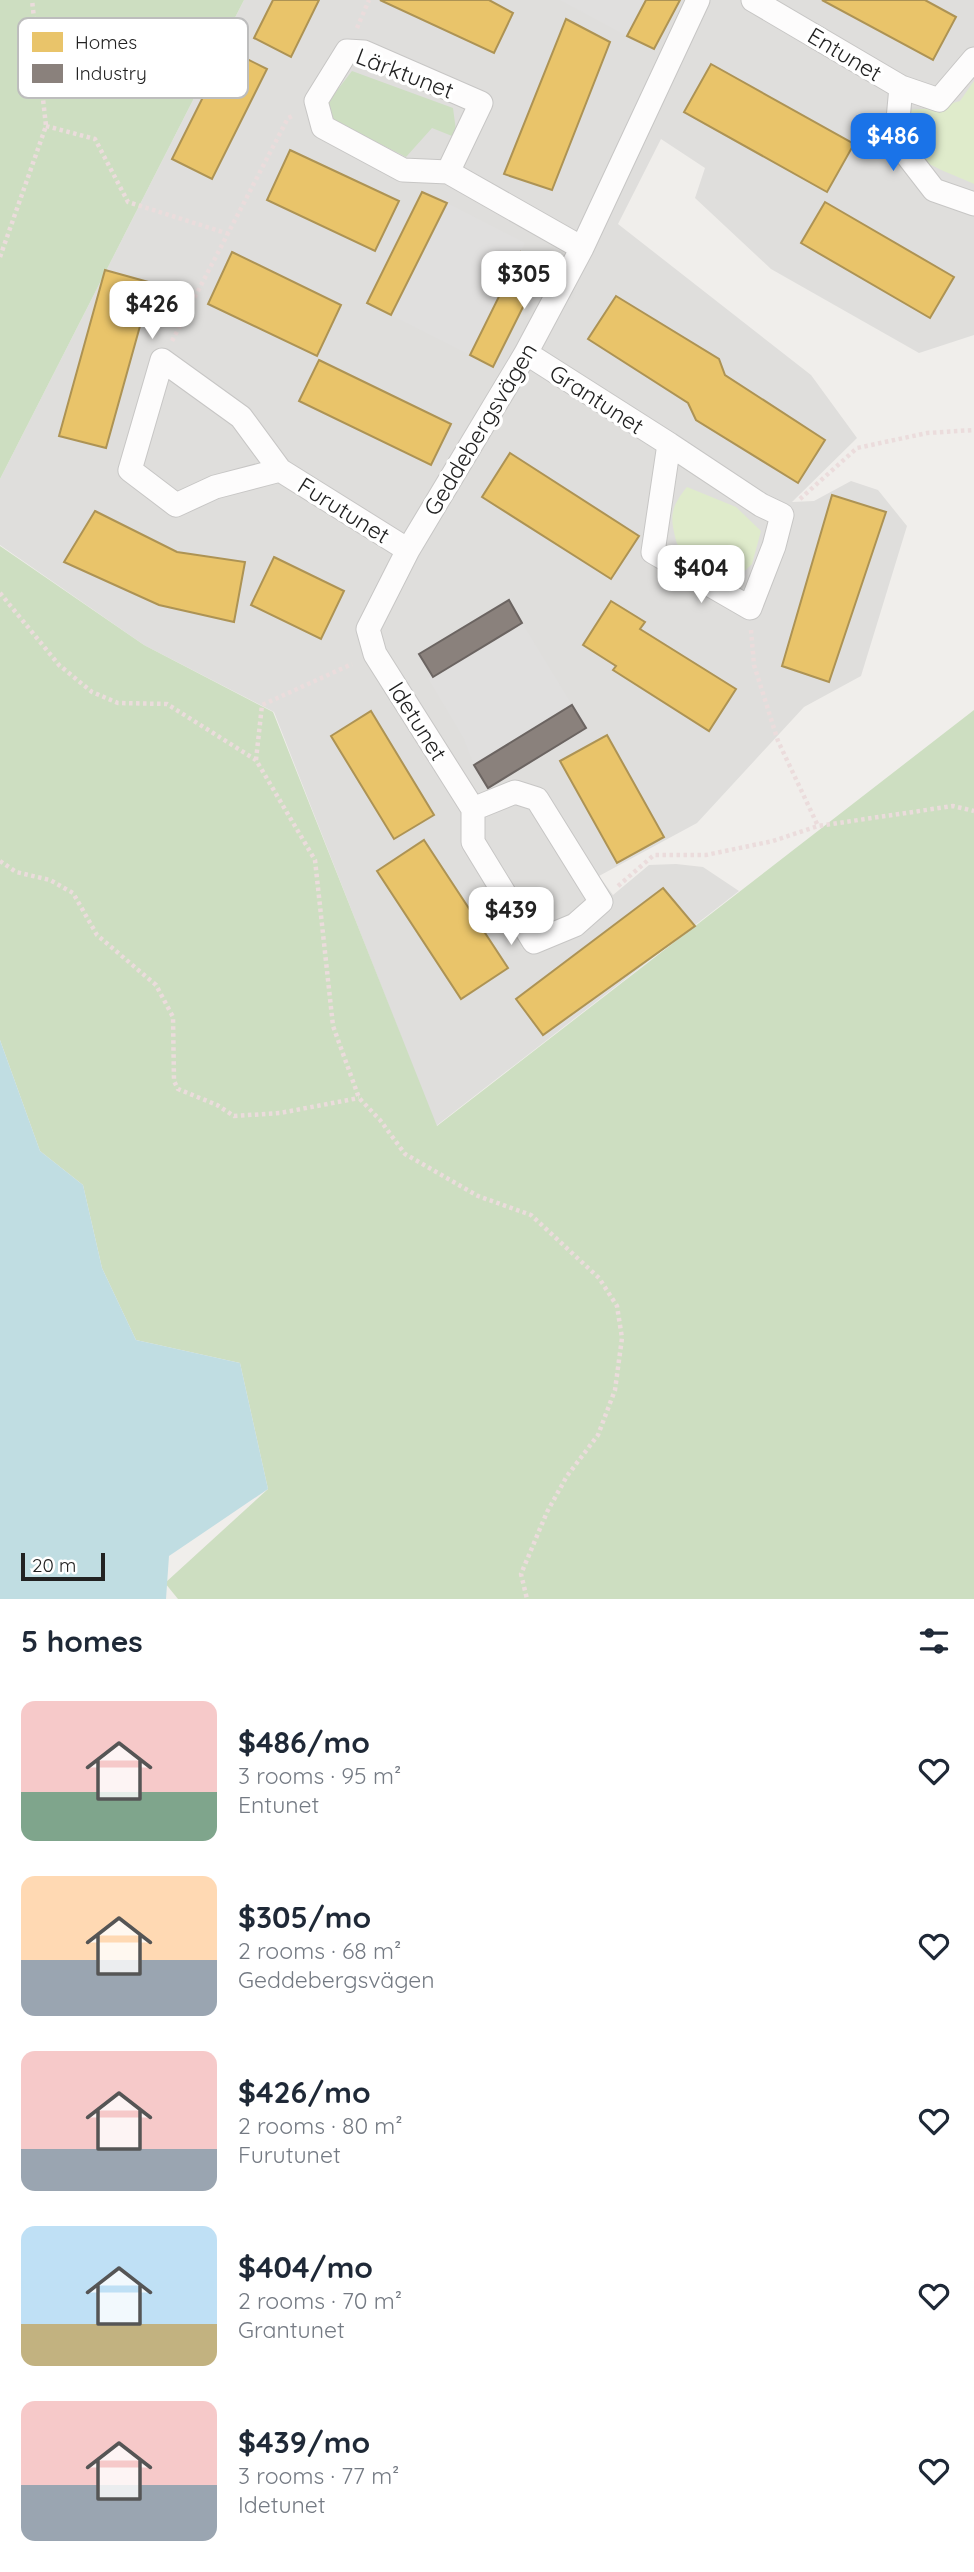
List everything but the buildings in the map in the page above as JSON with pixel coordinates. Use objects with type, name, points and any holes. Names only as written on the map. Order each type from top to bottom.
[{"type":"street","name":"Geddebergsvägen","points":[[368,629],[408,550],[526,354],[582,248],[698,0]]},
{"type":"street","name":"Entunet","points":[[753,0],[901,87],[939,100],[974,59]]},
{"type":"street","name":"Lärktunet","points":[[316,101],[347,51],[363,52],[481,103],[448,172]]},
{"type":"street","name":"Entunet","points":[[901,87],[896,141],[934,190],[974,204]]},
{"type":"street","points":[[316,101],[323,127],[403,170],[448,172],[582,248]]},
{"type":"street","name":"Grantunet","points":[[526,354],[761,505],[782,515]]},
{"type":"street","name":"Furutunet","points":[[280,470],[215,487],[176,505],[130,470],[162,360],[241,416],[280,470],[408,550]]},
{"type":"street","name":"Grantunet","points":[[668,444],[653,552],[750,608]]},
{"type":"street","points":[[750,608],[774,546],[782,515]]},
{"type":"street","name":"Idetunet","points":[[368,629],[375,654],[474,809]]},
{"type":"street","points":[[515,792],[537,799],[601,902],[575,925],[534,942],[474,842],[474,809],[515,792]]},
{"type":"path","points":[[32,0],[34,18]]},
{"type":"path","points":[[0,257],[46,125],[43,98]]},
{"type":"path","points":[[162,360],[288,118],[316,101]]},
{"type":"path","points":[[46,125],[95,139],[128,202],[229,234]]},
{"type":"path","points":[[782,515],[857,448],[927,433],[974,430]]},
{"type":"path","points":[[0,593],[60,665],[92,692],[118,703],[167,704],[256,760],[315,860],[333,1026],[359,1098],[380,1120],[405,1154],[478,1196],[531,1214],[598,1278],[617,1306],[622,1338],[615,1390],[598,1435],[567,1476],[547,1512],[521,1574],[527,1599]]},
{"type":"path","points":[[750,608],[754,664],[778,741],[818,826]]},
{"type":"path","points":[[256,760],[262,705],[375,654]]},
{"type":"path","points":[[601,902],[654,855],[706,855],[773,841],[818,826],[953,806],[974,811]]},
{"type":"path","points":[[0,862],[16,872],[50,880],[73,892],[97,935],[156,985],[173,1017],[174,1081],[178,1089],[217,1105],[233,1116],[280,1113],[359,1098]]},
{"type":"shaded area","points":[[244,0],[974,0],[974,335],[919,353],[771,269],[695,198],[705,168],[661,139],[618,224],[811,375],[857,438],[792,502],[814,501],[851,481],[878,490],[907,526],[861,676],[804,707],[697,823],[599,876],[613,895],[649,865],[676,864],[703,867],[739,891],[436,1126],[274,712],[144,645],[0,545],[0,479],[194,98],[248,98],[248,18],[235,18]]},
{"type":"shaded area","points":[[560,0],[646,0],[627,36]]},
{"type":"shaded area","points":[[447,203],[525,243],[470,355],[391,315]]},
{"type":"shaded area","points":[[522,623],[572,705],[474,765],[463,737],[428,678]]},
{"type":"green space","points":[[0,0],[244,0],[235,18],[18,18],[18,98],[194,98],[0,479]]},
{"type":"green space","points":[[352,71],[453,108],[457,138],[432,128],[406,157],[323,115],[328,102]]},
{"type":"green space","points":[[974,81],[974,184],[930,164],[915,154],[908,145],[905,125],[907,110],[935,108],[960,101]]},
{"type":"green space","points":[[687,487],[736,507],[761,531],[752,564],[734,581],[677,544],[673,527],[674,508]]},
{"type":"green space","points":[[0,546],[144,645],[273,712],[437,1126],[974,710],[974,1599],[178,1599],[165,1583],[268,1489],[240,1363],[136,1340],[102,1268],[83,1185],[40,1151],[0,1040]]},
{"type":"water","points":[[0,1040],[40,1151],[83,1185],[102,1268],[136,1340],[240,1363],[268,1489],[169,1556],[166,1599],[0,1599]]}]
